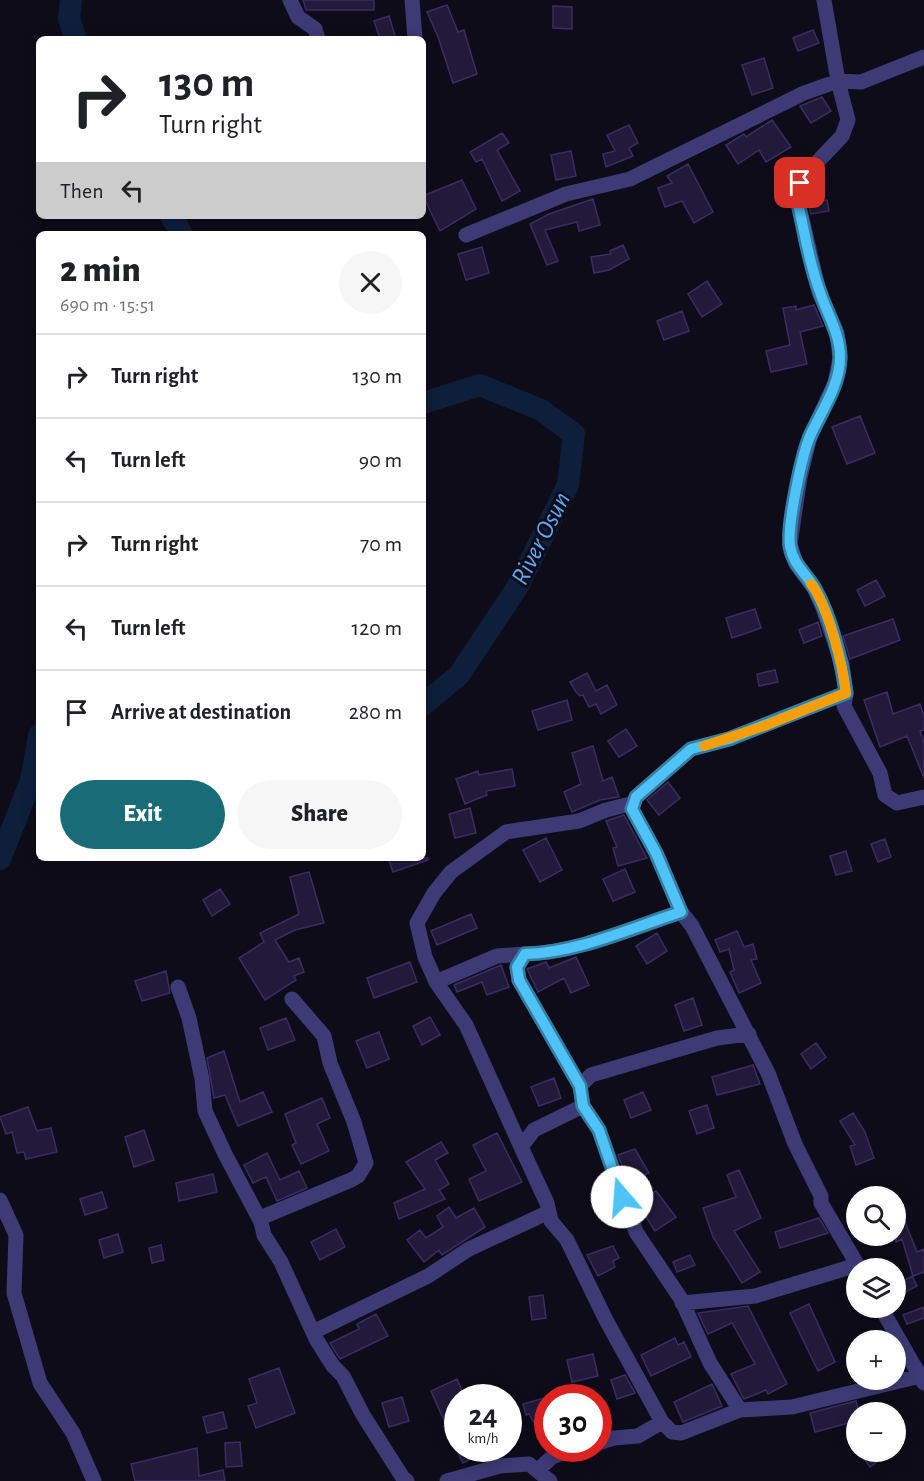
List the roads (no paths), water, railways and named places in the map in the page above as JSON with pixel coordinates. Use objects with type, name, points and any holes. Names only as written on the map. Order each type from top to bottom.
[{"type":"street","points":[[290,0],[298,17],[315,29],[317,36]]},
{"type":"street","points":[[412,0],[415,36]]},
{"type":"street","points":[[824,0],[838,81],[849,120],[847,128],[804,176],[796,193],[819,291],[837,333],[840,358],[835,383],[810,437],[800,477],[790,544],[796,564],[814,588],[823,608],[842,664],[846,693],[844,706],[880,773],[885,795],[897,803],[924,797]]},
{"type":"street","points":[[466,235],[521,210],[566,194],[630,179],[804,93],[838,81],[861,82],[924,57]]},
{"type":"street","points":[[846,693],[729,739],[691,749],[657,776],[634,803],[632,809],[656,853],[681,912],[692,926],[749,1034],[768,1073],[795,1144],[821,1197],[821,1203],[854,1258]]},
{"type":"street","points":[[634,803],[606,810],[579,821],[506,832],[451,872],[434,893],[417,923],[425,957],[436,982],[466,1025],[521,1147],[551,1221],[567,1240],[606,1320],[662,1422],[672,1432],[681,1433],[740,1410],[792,1407],[922,1378],[887,1318]]},
{"type":"street","points":[[436,982],[497,956],[544,954],[681,912]]},
{"type":"street","points":[[525,954],[517,967],[519,980],[580,1086],[583,1106],[599,1130],[636,1232],[682,1303],[710,1363],[740,1410]]},
{"type":"street","points":[[178,987],[189,1018],[202,1079],[205,1111],[261,1221],[264,1235],[280,1262],[313,1332],[333,1366],[343,1376],[403,1478],[407,1481]]},
{"type":"street","points":[[261,1221],[273,1211],[351,1180],[358,1176],[366,1163],[354,1122],[330,1063],[324,1036],[292,999]]},
{"type":"street","points":[[580,1086],[591,1075],[717,1038],[749,1034]]},
{"type":"street","points":[[521,1147],[534,1130],[583,1106]]},
{"type":"street","points":[[0,1200],[16,1234],[14,1293],[40,1383],[73,1433],[94,1481]]},
{"type":"street","points":[[313,1332],[428,1276],[469,1249],[549,1212]]},
{"type":"street","points":[[682,1303],[755,1296],[846,1271]]},
{"type":"street","points":[[612,1439],[638,1436],[662,1422]]},
{"type":"street","points":[[447,1481],[500,1466],[529,1464],[544,1476],[550,1462]]},
{"type":"waterway","name":"River Osun","points":[[71,0],[69,19],[75,36]]},
{"type":"waterway","name":"River Osun","points":[[173,219],[180,231]]},
{"type":"waterway","name":"River Osun","points":[[426,402],[480,385],[541,410],[574,434],[568,485],[518,586],[459,675],[426,702]]},
{"type":"waterway","name":"River Osun","points":[[0,859],[31,781],[36,752]]}]
